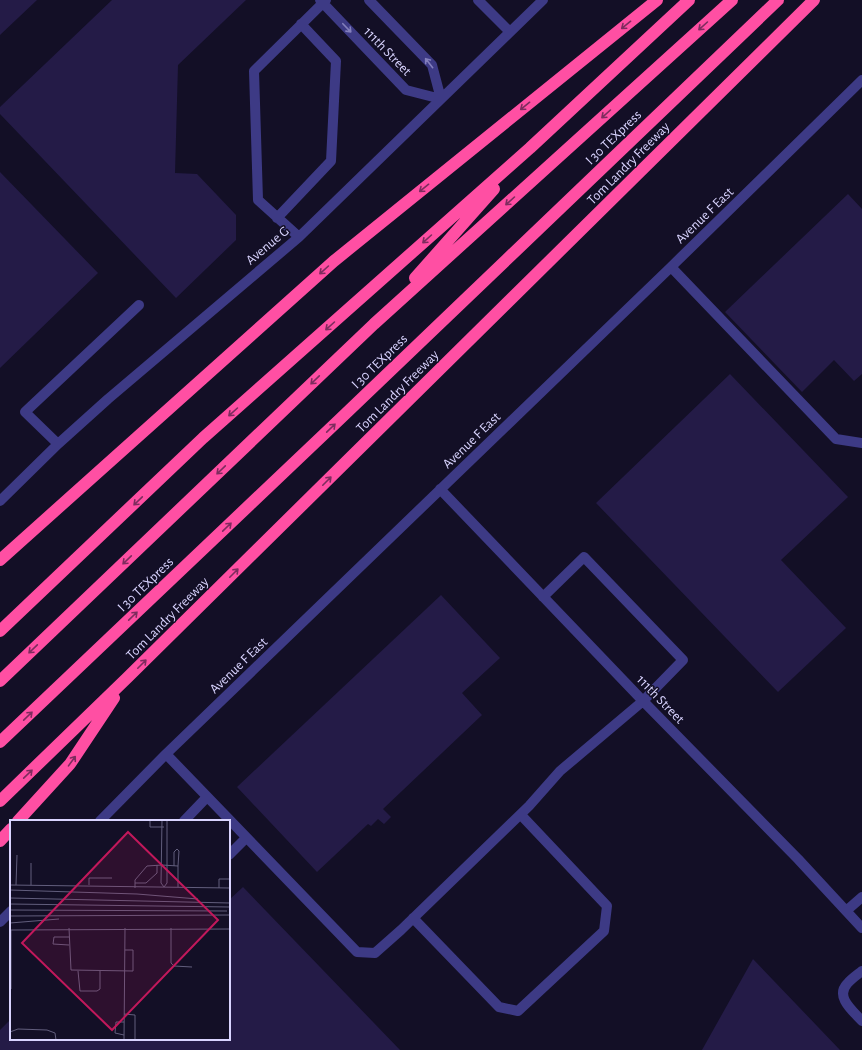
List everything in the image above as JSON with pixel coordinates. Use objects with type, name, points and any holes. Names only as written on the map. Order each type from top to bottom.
[{"type":"highway","points":[[0,560],[334,261],[657,0]]},
{"type":"highway","points":[[0,631],[203,438],[530,148],[689,0]]},
{"type":"highway","name":"I 30 TEXpress","points":[[0,681],[374,324],[732,0]]},
{"type":"highway","name":"I 30 TEXpress","points":[[0,742],[351,409],[778,0]]},
{"type":"highway","name":"Tom Landry Freeway","points":[[0,801],[127,678],[814,0]]},
{"type":"highway","points":[[374,324],[530,148]]},
{"type":"highway","points":[[19,820],[70,764],[127,678]]},
{"type":"highway","points":[[0,840],[10,829]]},
{"type":"street","name":"111th Street","points":[[323,1],[406,90],[441,99],[432,65],[369,0]]},
{"type":"street","points":[[478,0],[510,32]]},
{"type":"street","name":"Avenue G","points":[[0,501],[58,444],[108,399],[299,237],[543,0]]},
{"type":"street","points":[[299,237],[258,200],[254,71],[323,1]]},
{"type":"street","points":[[277,218],[331,162],[336,62],[301,24]]},
{"type":"street","name":"Avenue F East","points":[[101,820],[166,754],[671,267],[862,80]]},
{"type":"street","points":[[671,267],[836,439],[862,442]]},
{"type":"street","points":[[58,444],[25,412],[139,305]]},
{"type":"street","name":"111th Street","points":[[440,489],[798,859],[862,928]]},
{"type":"street","points":[[230,821],[357,952],[375,953],[520,815],[560,771],[643,700],[683,660],[584,556],[543,597]]},
{"type":"street","points":[[166,754],[229,820]]},
{"type":"street","points":[[185,820],[207,797]]},
{"type":"street","points":[[413,918],[499,1007],[518,1011],[604,931],[607,906],[520,815]]},
{"type":"street","points":[[230,854],[246,838]]},
{"type":"street","points":[[846,911],[862,897]]},
{"type":"street","points":[[0,922],[10,912]]},
{"type":"street","points":[[862,971],[846,984],[842,993],[844,999],[862,1021]]},
{"type":"building","points":[[0,0],[37,0],[0,35]]},
{"type":"building","points":[[112,0],[246,0],[178,65],[175,173],[197,174],[236,215],[236,240],[176,298],[0,114],[0,107]]},
{"type":"building","points":[[0,172],[98,273],[0,368]]},
{"type":"building","points":[[848,194],[862,209],[862,374],[854,381],[834,360],[802,392],[725,312]]},
{"type":"building","points":[[730,374],[848,497],[781,560],[846,628],[778,692],[596,503]]},
{"type":"building","points":[[441,595],[500,658],[462,693],[482,715],[383,809],[391,817],[384,824],[378,819],[371,826],[368,824],[317,872],[237,787]]},
{"type":"building","points":[[243,887],[400,1050],[0,1050],[0,1030],[10,1020],[10,1040],[230,1040],[230,899]]},
{"type":"building","points":[[753,959],[840,1050],[702,1050]]}]
